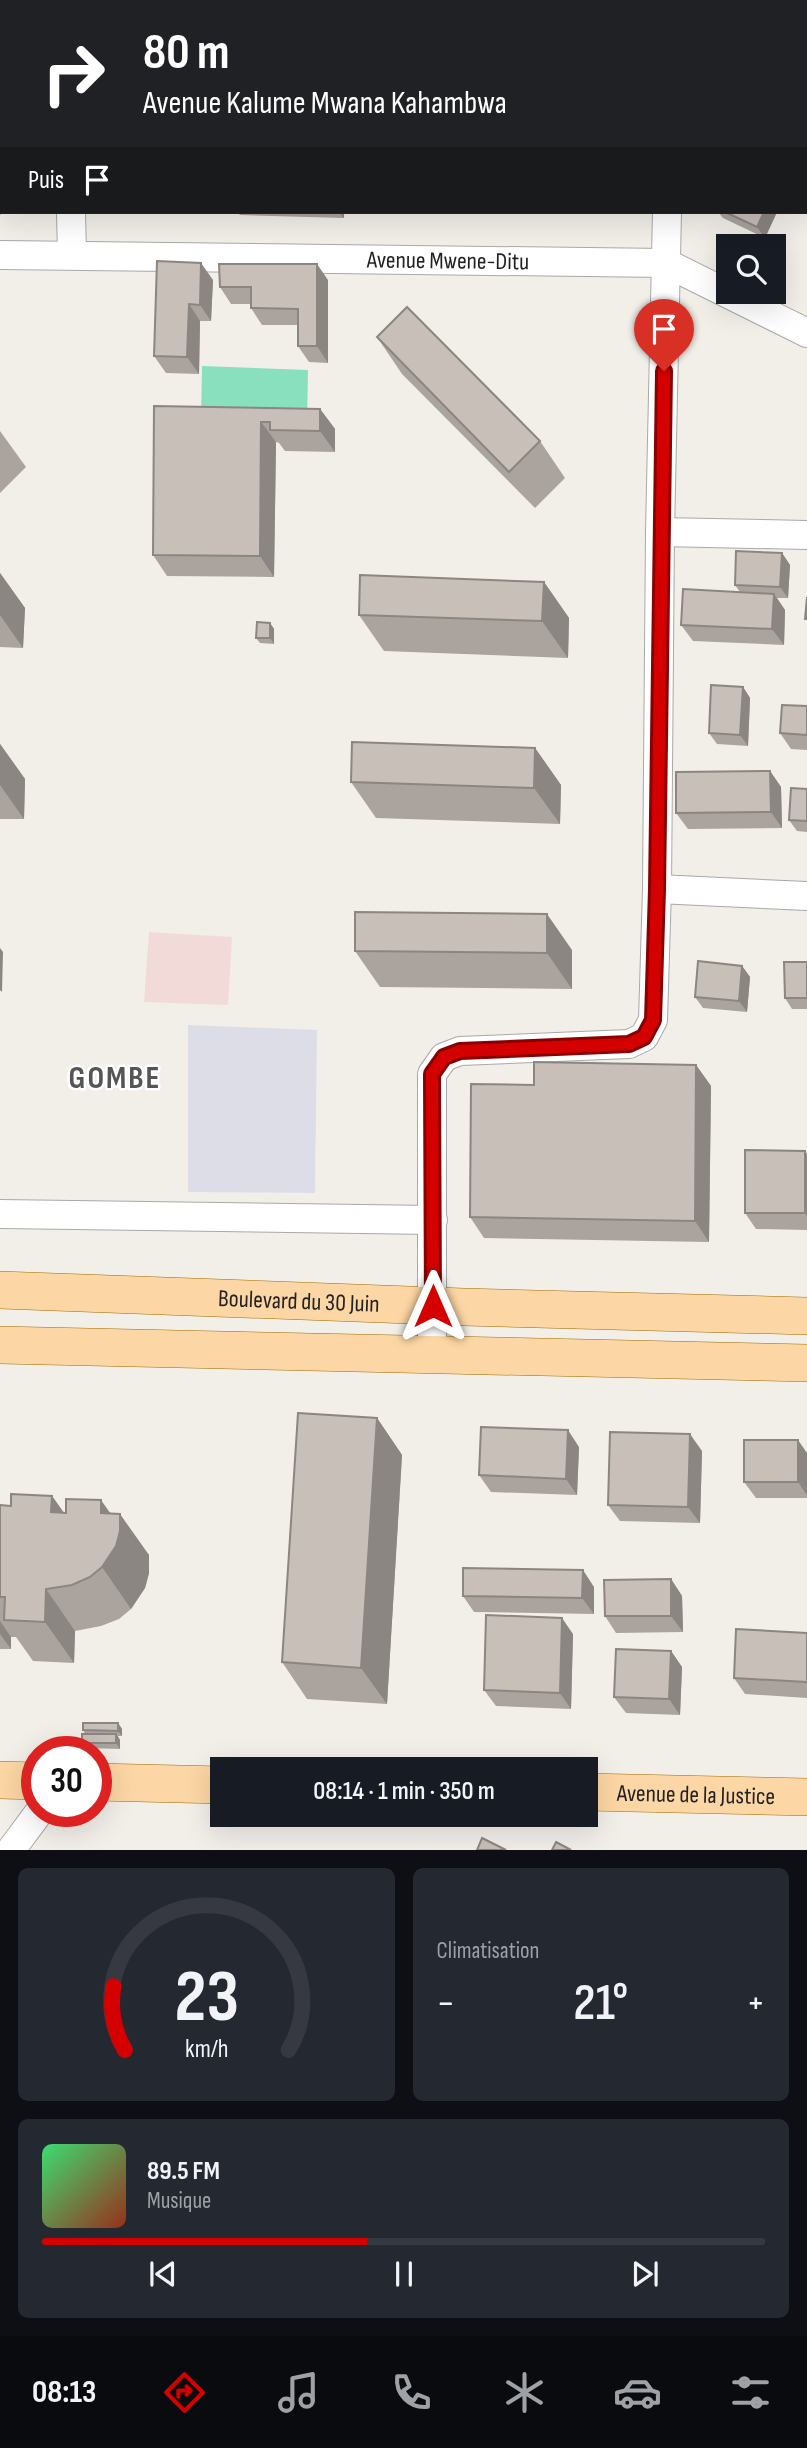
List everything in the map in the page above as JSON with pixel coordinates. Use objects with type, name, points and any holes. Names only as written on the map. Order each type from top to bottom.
[{"type":"main road","name":"Boulevard du 30 Juin","points":[[0,1290],[807,1316]]},
{"type":"main road","name":"Boulevard du 30 Juin","points":[[0,1345],[807,1363]]},
{"type":"main road","points":[[0,1780],[21,1781]]},
{"type":"main road","points":[[112,1782],[210,1785]]},
{"type":"main road","name":"Avenue de la Justice","points":[[598,1793],[807,1797]]},
{"type":"street","points":[[71,214],[72,255]]},
{"type":"street","points":[[432,1353],[432,1074],[444,1057],[460,1051],[629,1044],[644,1037],[653,1020],[667,214]]},
{"type":"street","name":"Avenue Mwene-Ditu","points":[[0,255],[667,263],[807,333]]},
{"type":"street","points":[[660,532],[807,535]]},
{"type":"street","points":[[657,889],[807,896]]},
{"type":"street","points":[[0,1214],[433,1220]]},
{"type":"street","points":[[10,1850],[28,1827]]},
{"type":"shaded area","points":[[149,932],[232,937],[228,1005],[144,1002]]},
{"type":"shaded area","points":[[188,1025],[317,1030],[315,1193],[188,1192]]},
{"type":"green space","points":[[202,366],[308,370],[307,423],[201,420]]},
{"type":"building","points":[[729,214],[763,214],[757,227]]},
{"type":"building","points":[[157,261],[201,263],[200,305],[189,304],[187,357],[154,356]]},
{"type":"building","points":[[219,264],[317,264],[317,346],[298,346],[298,309],[251,308],[251,287],[220,287]]},
{"type":"building","points":[[407,307],[540,441],[509,472],[377,337]]},
{"type":"building","points":[[154,406],[320,409],[320,431],[270,430],[270,422],[261,422],[260,556],[153,555]]},
{"type":"building","points":[[736,551],[782,553],[780,587],[735,585]]},
{"type":"building","points":[[360,575],[544,582],[542,621],[359,615]]},
{"type":"building","points":[[683,589],[774,594],[772,629],[681,625]]},
{"type":"building","points":[[257,622],[270,623],[270,638],[256,638]]},
{"type":"building","points":[[711,685],[743,687],[740,735],[709,733]]},
{"type":"building","points":[[782,705],[807,706],[807,735],[780,733]]},
{"type":"building","points":[[352,742],[535,748],[534,788],[351,782]]},
{"type":"building","points":[[770,771],[771,812],[676,813],[676,772]]},
{"type":"building","points":[[791,788],[807,789],[807,821],[789,820]]},
{"type":"building","points":[[355,912],[547,914],[547,953],[355,951]]},
{"type":"building","points":[[698,961],[742,966],[739,1001],[695,997]]},
{"type":"building","points":[[784,962],[807,962],[807,998],[785,998]]},
{"type":"building","points":[[534,1062],[696,1065],[695,1221],[470,1217],[471,1084],[534,1085]]},
{"type":"building","points":[[745,1150],[805,1151],[805,1213],[745,1213]]},
{"type":"building","points":[[298,1413],[377,1418],[361,1668],[282,1662]]},
{"type":"building","points":[[481,1427],[568,1430],[566,1479],[479,1475]]},
{"type":"building","points":[[610,1432],[690,1434],[688,1507],[608,1505]]},
{"type":"building","points":[[744,1440],[798,1440],[798,1482],[744,1482]]},
{"type":"building","points":[[11,1494],[52,1496],[51,1512],[66,1513],[66,1499],[101,1500],[101,1513],[120,1514],[120,1531],[116,1546],[102,1567],[90,1577],[72,1585],[46,1589],[45,1622],[4,1620],[5,1597],[0,1597],[0,1505],[11,1506]]},
{"type":"building","points":[[463,1568],[583,1570],[582,1598],[463,1596]]},
{"type":"building","points":[[671,1579],[671,1616],[605,1616],[604,1580]]},
{"type":"building","points":[[486,1615],[562,1618],[560,1693],[484,1690]]},
{"type":"building","points":[[736,1629],[807,1633],[807,1682],[734,1678]]},
{"type":"building","points":[[616,1649],[671,1651],[669,1699],[614,1697]]},
{"type":"building","points":[[83,1723],[118,1723],[118,1731],[83,1730]]},
{"type":"building","points":[[116,1734],[116,1743],[112,1743],[112,1736],[82,1736]]},
{"type":"building","points":[[482,1838],[506,1850],[477,1850]]},
{"type":"building","points":[[556,1842],[571,1850],[552,1850]]},
{"type":"district","name":"GOMBE","points":[[115,1077]]},
{"type":"route","points":[[433,1306],[432,1074],[444,1057],[460,1051],[629,1044],[644,1037],[653,1020],[660,744],[664,371]]}]
